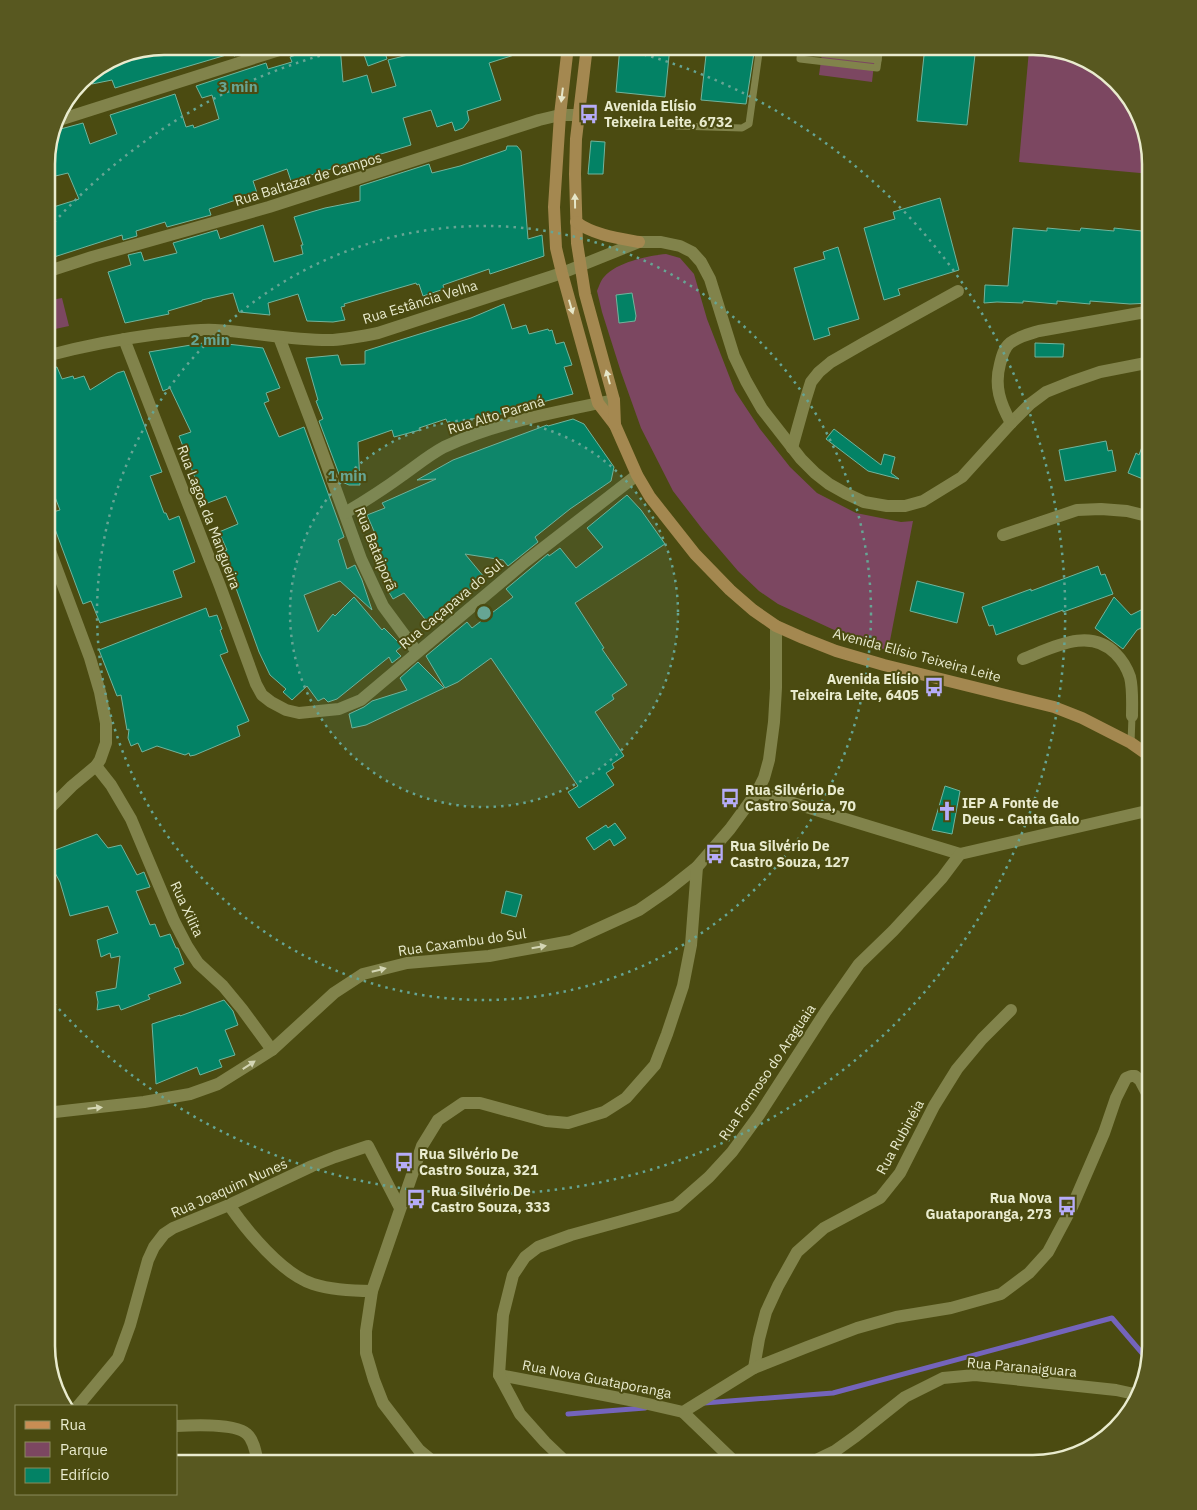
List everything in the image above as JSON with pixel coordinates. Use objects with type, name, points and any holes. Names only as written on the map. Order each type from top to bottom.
[{"type":"main road","name":"Avenida Elísio Teixeira Leite","points":[[567,55],[560,115],[554,207],[556,248],[562,273],[598,403],[614,425],[637,475],[650,497],[694,554],[730,590],[753,610],[776,626],[836,651],[884,665],[1054,706],[1082,718],[1142,751]]},
{"type":"main road","name":"Avenida Elísio Teixeira Leite","points":[[586,55],[578,115],[574,174],[576,222],[585,294],[614,400],[614,425]]},
{"type":"main road","points":[[576,222],[584,228],[609,236],[639,242]]},
{"type":"street","points":[[65,118],[264,55]]},
{"type":"street","name":"Rua Baltazar de Campos","points":[[55,269],[269,208],[539,120],[560,115],[578,115]]},
{"type":"street","points":[[639,242],[661,242],[680,246],[692,252],[701,262],[710,280],[734,356],[762,409],[814,473],[829,484],[864,502],[887,506],[904,506],[923,501],[962,477],[1011,423],[1030,404],[1046,392],[1100,372],[1142,364]]},
{"type":"street","name":"Rua Estância Velha","points":[[55,353],[124,339],[199,330],[333,340],[378,333],[562,273],[639,242]]},
{"type":"street","points":[[792,448],[811,382],[819,372],[831,362],[958,291]]},
{"type":"street","points":[[1011,423],[1002,407],[996,382],[1002,355],[1009,344],[1021,336],[1039,331],[1142,313]]},
{"type":"street","name":"Rua Bataiporã","points":[[278,337],[361,559],[383,606],[418,652]]},
{"type":"street","name":"Rua Lagoa da Mangueira","points":[[124,339],[256,684],[262,695],[271,702]]},
{"type":"street","name":"Rua Alto Paraná","points":[[345,513],[369,499],[432,454],[444,448],[521,420],[614,400]]},
{"type":"street","name":"Rua Caçapava do Sul","points":[[271,702],[286,710],[299,713],[339,710],[361,700],[525,562],[637,475]]},
{"type":"street","points":[[1003,535],[1077,510],[1101,509],[1127,511],[1142,515]]},
{"type":"street","points":[[55,564],[90,658],[100,692],[106,723],[106,743],[98,763],[55,803]]},
{"type":"street","name":"Rua Caxambu do Sul","points":[[55,1112],[144,1102],[190,1094],[218,1084],[272,1050],[334,993],[363,974],[407,963],[488,956],[571,941],[639,910],[697,867],[730,829],[758,792],[764,778],[772,743],[776,688],[776,626]]},
{"type":"street","points":[[1023,659],[1063,643],[1079,640],[1094,641],[1110,648],[1123,661],[1130,678],[1132,716]]},
{"type":"street","name":"Rua Xilita","points":[[98,763],[131,819],[174,921],[187,946],[198,963],[223,986],[242,1009],[272,1050]]},
{"type":"street","points":[[758,792],[960,854],[1142,812]]},
{"type":"street","name":"Rua Formoso do Araguaia","points":[[499,1375],[503,1316],[513,1275],[525,1257],[538,1247],[571,1235],[676,1206],[709,1177],[732,1152],[759,1115],[826,1011],[859,964],[893,931],[942,878],[960,854]]},
{"type":"street","points":[[425,1455],[419,1450],[383,1403],[366,1353],[372,1291],[422,1146],[438,1120],[463,1104],[480,1103],[546,1121],[568,1122],[604,1112],[626,1098],[655,1065],[668,1034],[692,945],[697,867]]},
{"type":"street","name":"Rua Rubinéia","points":[[754,1368],[766,1312],[797,1252],[824,1228],[880,1198],[900,1174],[934,1106],[957,1069],[982,1039],[1011,1010]]},
{"type":"street","name":"Rua Nova Guataporanga","points":[[499,1375],[636,1401],[683,1412],[754,1368],[857,1328],[896,1317],[951,1308],[1001,1294],[1029,1273],[1048,1252],[1072,1207],[1104,1133],[1116,1098],[1126,1078],[1135,1076],[1142,1084]]},
{"type":"street","name":"Rua Joaquim Nunes","points":[[79,1405],[118,1358],[130,1325],[148,1260],[154,1247],[164,1234],[173,1228],[229,1205],[312,1166],[368,1146],[400,1208]]},
{"type":"street","points":[[229,1205],[256,1240],[300,1278],[312,1284],[328,1288],[347,1291],[372,1291]]},
{"type":"street","points":[[499,1375],[520,1414],[559,1455]]},
{"type":"street","name":"Rua Paranaiguara","points":[[827,1455],[849,1441],[905,1397],[943,1378],[975,1375],[1116,1390],[1131,1393]]},
{"type":"street","points":[[683,1412],[728,1455]]},
{"type":"street","points":[[178,1426],[221,1427],[241,1430],[252,1441],[256,1455]]},
{"type":"lane","points":[[677,126],[742,128],[749,124],[759,55]]},
{"type":"lane","points":[[800,55],[800,59],[877,68],[878,55]]},
{"type":"lane","points":[[1131,743],[1132,716]]},
{"type":"green space","points":[[822,55],[875,55],[872,82],[819,75]]},
{"type":"green space","points":[[1029,55],[1040,55],[1075,63],[1099,77],[1120,98],[1131,116],[1136,129],[1141,150],[1142,173],[1019,162]]},
{"type":"green space","points":[[666,254],[680,258],[694,274],[707,319],[735,391],[760,429],[790,467],[817,493],[856,513],[901,522],[913,521],[888,651],[832,629],[778,604],[759,591],[738,571],[673,491],[641,428],[621,372],[597,291],[603,278],[616,267],[641,258]]},
{"type":"green space","points":[[62,298],[69,326],[55,329],[55,299]]},
{"type":"building","points":[[226,55],[115,88],[112,80],[92,84],[98,77],[116,66],[142,57]]},
{"type":"building","points":[[296,55],[341,55],[343,82],[367,75],[372,93],[396,86],[388,60],[408,55],[514,55],[489,63],[501,100],[467,111],[469,120],[463,128],[455,131],[452,122],[437,127],[431,110],[403,118],[411,145],[291,181],[287,169],[253,181],[257,193],[209,209],[211,215],[167,227],[165,222],[136,231],[137,236],[123,240],[122,235],[55,257],[55,206],[79,199],[68,173],[55,176],[55,157],[61,129],[83,123],[90,144],[117,134],[110,115],[175,94],[186,127],[193,125],[194,128],[219,119],[212,95],[202,98],[196,86],[266,63],[268,69],[292,62],[290,57]]},
{"type":"building","points":[[364,55],[386,55],[387,59],[368,66]]},
{"type":"building","points":[[619,55],[669,55],[665,97],[616,92]]},
{"type":"building","points":[[706,55],[754,55],[746,104],[701,100]]},
{"type":"building","points":[[924,55],[975,55],[967,125],[917,121]]},
{"type":"building","points":[[591,141],[605,142],[603,174],[588,174]]},
{"type":"building","points":[[507,146],[517,146],[521,151],[528,239],[542,235],[544,256],[490,274],[489,269],[443,285],[444,289],[423,296],[419,284],[417,285],[416,283],[344,304],[345,306],[341,307],[345,320],[333,322],[307,321],[298,294],[268,303],[270,315],[239,312],[233,293],[202,300],[168,311],[169,314],[125,323],[108,272],[131,265],[128,255],[141,252],[144,261],[177,253],[173,243],[217,230],[220,239],[263,225],[274,262],[303,254],[301,245],[303,245],[294,217],[360,201],[360,186],[429,164],[432,173],[460,166],[506,150]]},
{"type":"building","points":[[940,198],[959,270],[898,289],[900,295],[884,300],[864,228],[895,219],[893,212]]},
{"type":"building","points":[[1013,228],[1047,231],[1047,228],[1080,231],[1081,228],[1114,231],[1114,228],[1142,231],[1142,303],[1090,301],[1090,304],[1057,301],[1057,304],[1023,301],[1023,303],[984,303],[985,285],[1008,286]]},
{"type":"building","points":[[838,247],[859,319],[828,328],[830,335],[814,340],[794,268],[825,259],[823,252]]},
{"type":"building","points":[[632,293],[636,316],[635,321],[619,323],[616,295]]},
{"type":"building","points":[[504,304],[512,329],[526,325],[529,334],[548,329],[549,331],[552,330],[556,344],[564,342],[572,365],[564,367],[573,394],[531,405],[533,407],[487,417],[486,415],[449,426],[446,419],[419,428],[420,430],[394,437],[392,430],[358,442],[360,485],[349,485],[342,482],[319,421],[323,419],[316,401],[318,400],[306,358],[338,355],[341,365],[365,364],[365,351],[471,318]]},
{"type":"building","points":[[209,342],[263,348],[280,388],[266,393],[269,401],[264,403],[279,437],[304,427],[344,537],[338,540],[347,569],[355,565],[362,580],[372,610],[340,581],[304,595],[318,632],[333,614],[335,616],[354,597],[382,630],[384,628],[402,646],[396,651],[401,656],[392,663],[389,657],[337,699],[328,702],[324,698],[318,701],[307,686],[292,700],[283,692],[286,689],[270,675],[259,652],[223,552],[227,550],[219,532],[238,524],[226,496],[205,504],[179,436],[191,432],[170,388],[163,391],[149,352]]},
{"type":"building","points":[[1035,343],[1064,344],[1063,357],[1035,357]]},
{"type":"building","points":[[55,367],[57,367],[62,379],[73,376],[74,379],[84,376],[90,390],[117,373],[124,371],[162,472],[150,476],[164,513],[166,513],[169,520],[179,516],[195,562],[173,571],[182,597],[100,623],[91,601],[83,604],[55,529],[55,511],[60,510],[55,497]]},
{"type":"building","points":[[573,419],[584,424],[614,467],[611,481],[570,509],[535,537],[538,542],[508,566],[503,560],[465,554],[484,577],[429,624],[404,593],[393,599],[387,589],[395,584],[381,566],[369,541],[377,538],[367,515],[385,508],[382,503],[436,479],[417,480],[453,460],[547,425]]},
{"type":"building","points":[[834,429],[881,465],[884,454],[895,457],[891,473],[899,479],[868,471],[826,439]]},
{"type":"building","points":[[1106,441],[1108,451],[1112,450],[1116,471],[1065,481],[1059,450]]},
{"type":"building","points":[[1142,447],[1142,479],[1128,473],[1136,453],[1139,455]]},
{"type":"building","points":[[627,495],[641,510],[665,544],[575,603],[604,648],[602,649],[627,685],[612,695],[614,699],[595,712],[624,756],[612,764],[614,768],[606,773],[614,785],[579,808],[568,792],[578,786],[491,658],[458,682],[445,688],[426,656],[467,622],[472,628],[513,597],[506,589],[548,554],[549,556],[560,548],[576,568],[603,547],[587,528]]},
{"type":"building","points":[[1098,566],[1101,575],[1105,574],[1113,594],[996,635],[993,625],[989,626],[982,607]]},
{"type":"building","points":[[917,581],[964,593],[957,623],[910,611]]},
{"type":"building","points":[[1114,597],[1131,615],[1142,610],[1142,628],[1137,630],[1123,649],[1095,628]]},
{"type":"building","points":[[206,608],[209,617],[217,615],[228,652],[220,655],[249,721],[237,726],[240,736],[195,755],[190,756],[189,753],[185,755],[157,746],[142,752],[138,743],[131,746],[121,695],[117,696],[99,650]]},
{"type":"building","points":[[418,662],[444,688],[366,725],[352,728],[349,714],[372,701],[407,690],[400,678]]},
{"type":"building","name":"IEP A Fonte de Deus - Canta Galo","points":[[945,786],[960,791],[952,834],[932,830]]},
{"type":"building","points":[[615,823],[626,838],[614,846],[610,839],[594,850],[586,838],[606,825],[608,828]]},
{"type":"building","points":[[97,834],[108,848],[121,845],[137,875],[144,872],[150,887],[136,891],[150,925],[155,924],[160,937],[170,934],[176,948],[178,948],[184,964],[174,968],[181,983],[148,995],[150,999],[121,1010],[119,1005],[97,1010],[96,992],[116,988],[120,956],[111,958],[110,953],[101,957],[97,940],[118,933],[108,906],[70,916],[60,882],[55,873],[55,850]]},
{"type":"building","points":[[506,891],[522,895],[516,917],[501,913]]},
{"type":"building","points":[[224,1000],[233,1011],[238,1025],[225,1030],[235,1055],[219,1060],[222,1067],[200,1075],[197,1067],[156,1084],[152,1024]]},
{"type":"waterway","points":[[704,1403],[833,1393],[1112,1318],[1142,1352]]},
{"type":"waterway","points":[[568,1414],[645,1408]]},
{"type":"place","name":"Avenida Elísio Teixeira Leite, 6732","points":[[589,114]]},
{"type":"place","name":"Avenida Elísio Teixeira Leite, 6405","points":[[934,687]]},
{"type":"place","name":"Rua Silvério De Castro Souza, 70","points":[[730,798]]},
{"type":"place","name":"IEP A Fonte de Deus - Canta Galo","points":[[947,811]]},
{"type":"place","name":"Rua Silvério De Castro Souza, 127","points":[[715,854]]},
{"type":"place","name":"Rua Silvério De Castro Souza, 321","points":[[404,1162]]},
{"type":"place","name":"Rua Silvério De Castro Souza, 333","points":[[416,1199]]},
{"type":"place","name":"Rua Nova Guataporanga, 273","points":[[1067,1206]]}]
